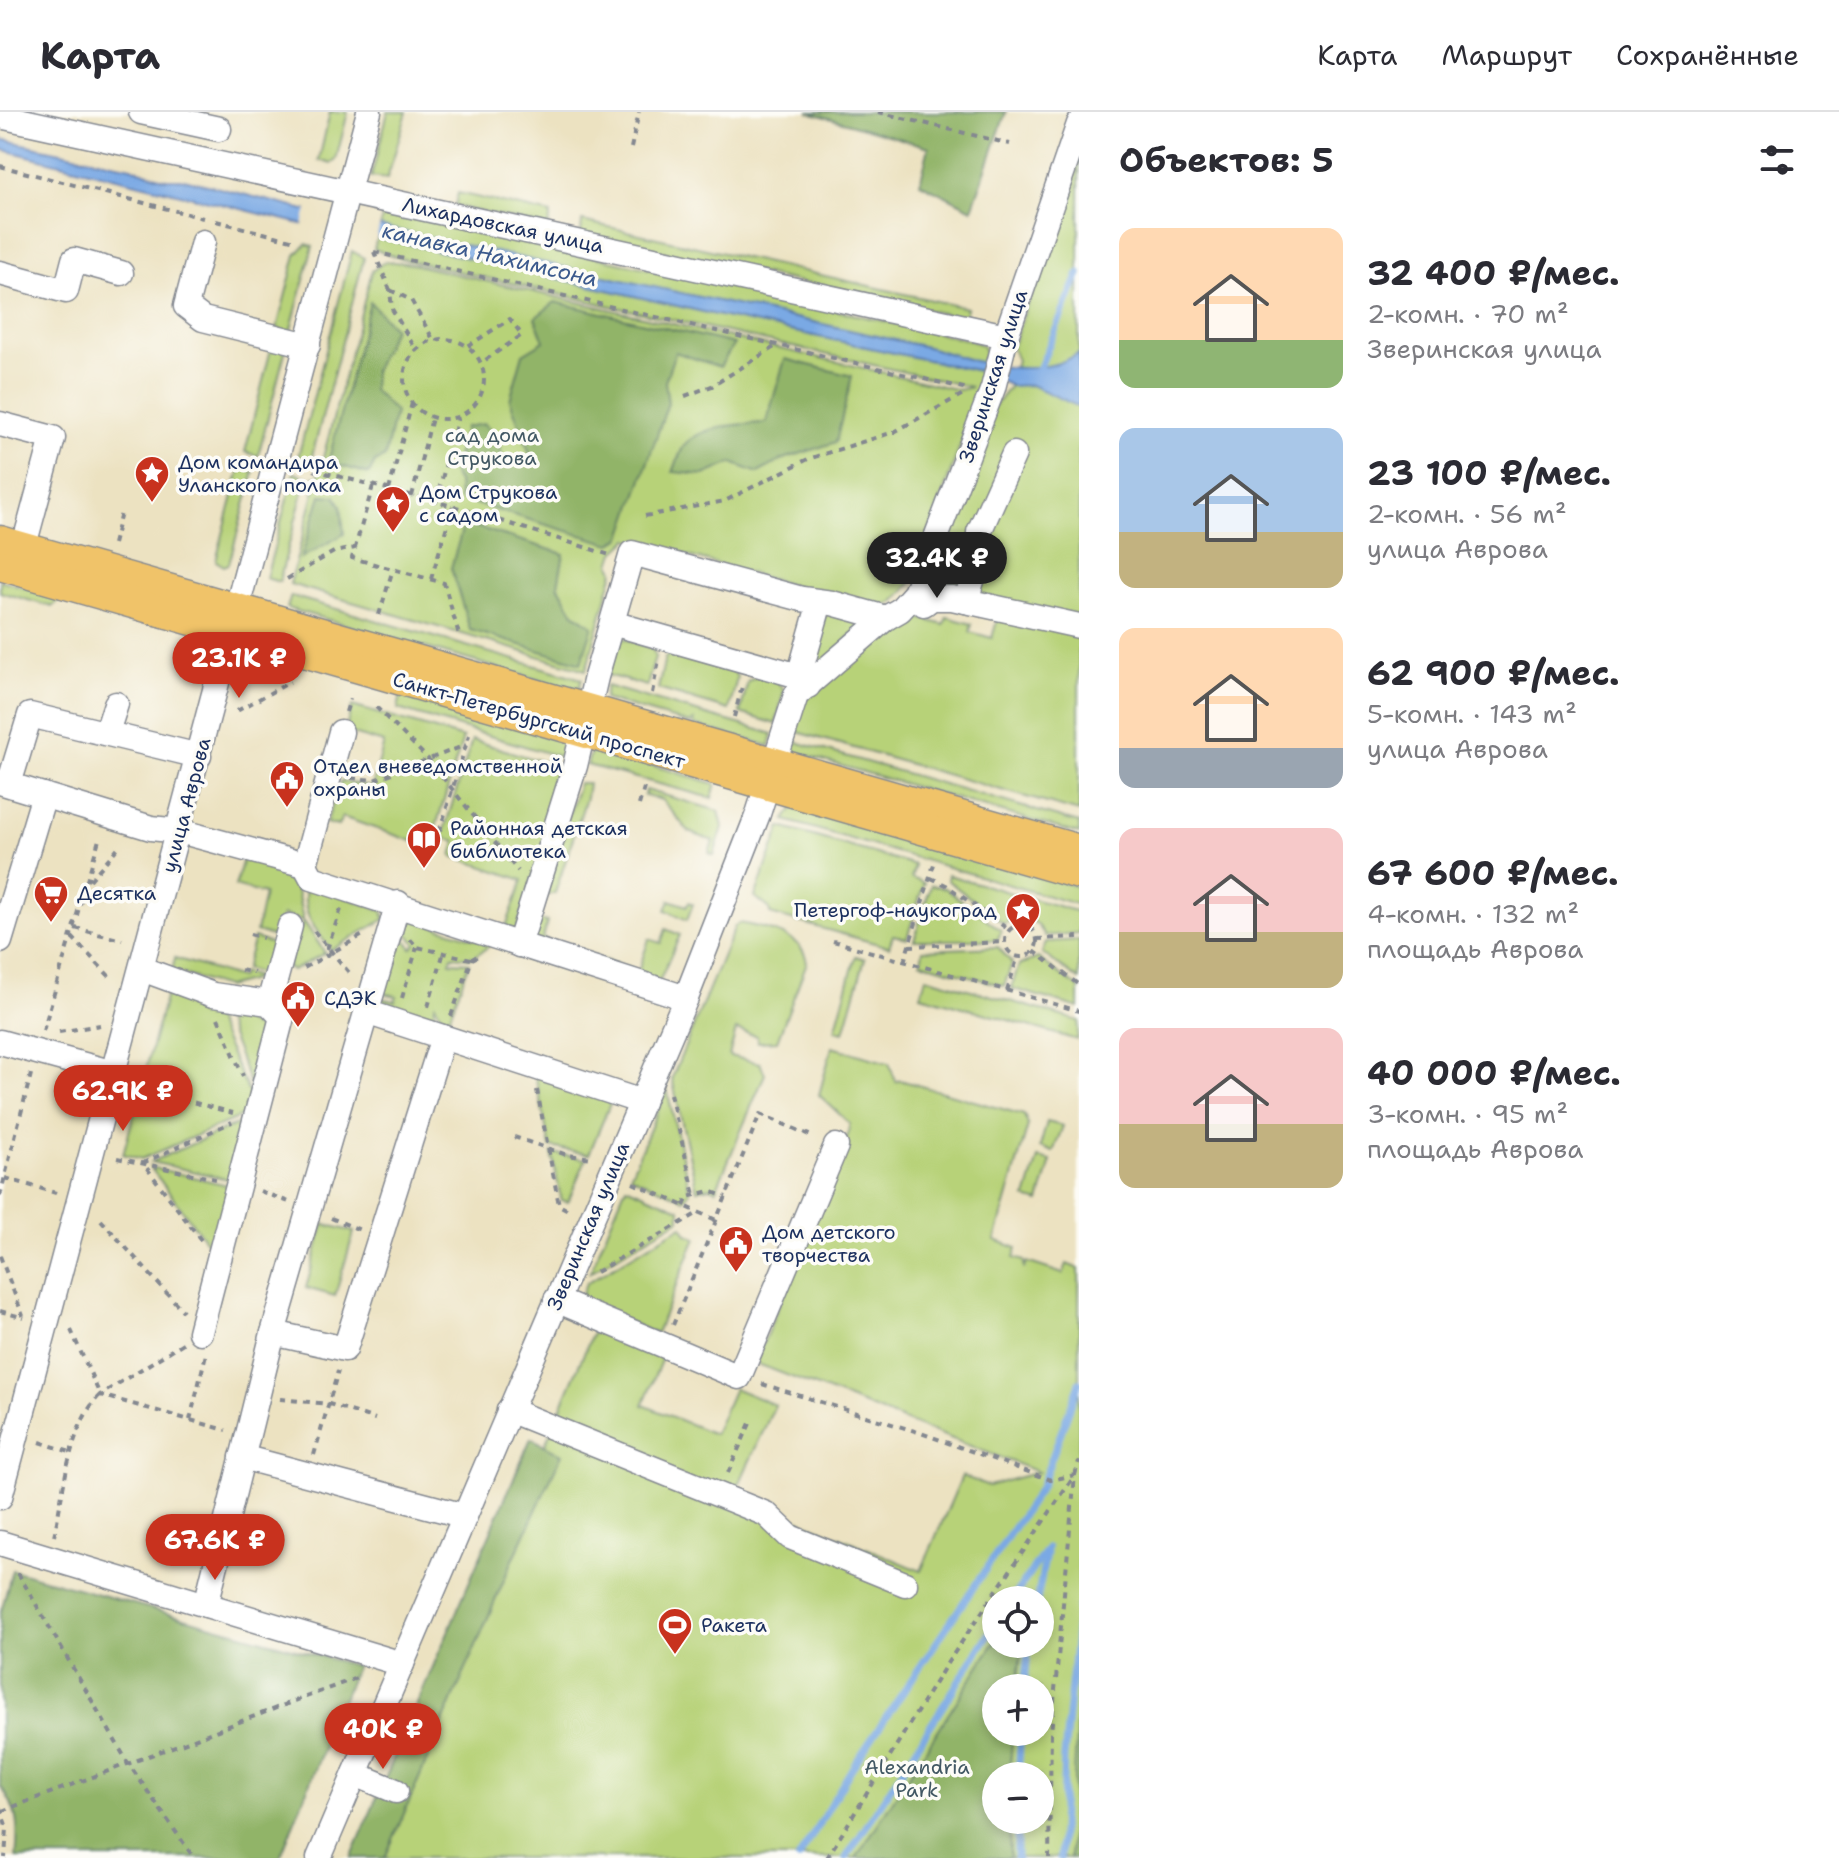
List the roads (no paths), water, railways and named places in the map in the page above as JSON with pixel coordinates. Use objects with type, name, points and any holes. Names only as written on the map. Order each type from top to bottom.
[{"type":"main road","name":"Санкт-Петербургский проспект","points":[[10,556],[772,774],[1079,850]]},
{"type":"main road","name":"Санкт-Петербургский проспект","points":[[772,774],[1079,874]]},
{"type":"street","points":[[141,112],[221,120],[213,163]]},
{"type":"street","name":"улица Аврова","points":[[0,1497],[369,112]]},
{"type":"street","name":"Лихардовская улица","points":[[0,116],[213,163],[346,198],[1003,345]]},
{"type":"street","name":"Зверинская улица","points":[[319,1858],[556,1300],[603,1165],[642,1102],[686,998],[772,774],[796,695],[804,681],[900,610],[915,593],[1079,124]]},
{"type":"street","points":[[203,242],[186,306],[203,319],[308,345]]},
{"type":"street","points":[[0,273],[66,291],[74,260],[121,273]]},
{"type":"street","points":[[0,424],[53,438],[10,556]]},
{"type":"street","points":[[966,601],[982,547],[979,532],[1014,454]]},
{"type":"street","points":[[512,943],[535,893],[632,553],[886,618]]},
{"type":"street","points":[[924,604],[932,598],[966,601],[1079,626]]},
{"type":"street","points":[[612,623],[748,661],[804,681],[820,602]]},
{"type":"street","points":[[107,732],[116,704]]},
{"type":"street","points":[[199,756],[107,732],[73,728],[30,715],[4,783],[138,824],[179,831],[305,865]]},
{"type":"street","points":[[341,732],[305,865],[312,878],[348,889],[396,911],[512,943],[686,998]]},
{"type":"street","points":[[0,941],[44,795]]},
{"type":"street","points":[[206,1605],[273,1333],[396,911]]},
{"type":"street","points":[[200,1332],[282,1017],[272,994],[298,923]]},
{"type":"street","points":[[142,969],[213,995],[272,994]]},
{"type":"street","points":[[366,1012],[642,1102]]},
{"type":"street","points":[[273,1333],[345,1349],[443,1037]]},
{"type":"street","points":[[0,1042],[114,1073]]},
{"type":"street","points":[[556,1300],[739,1377],[836,1146]]},
{"type":"street","points":[[509,1410],[719,1493],[766,1514],[790,1537],[905,1584]]},
{"type":"street","points":[[245,1447],[308,1473],[465,1516]]},
{"type":"street","points":[[0,1543],[402,1664]]},
{"type":"street","points":[[355,1774],[396,1791]]},
{"type":"water","name":"канавка Нахимсона","points":[[0,139],[131,167],[166,179],[184,179],[305,210],[931,348],[987,364],[1044,367],[1079,353],[1079,407],[1031,385],[1011,386],[979,371],[725,317],[404,243],[301,224],[0,149]]},
{"type":"waterway","points":[[1037,374],[1079,274]]},
{"type":"waterway","points":[[799,1858],[852,1768],[1041,1487],[1079,1383]]},
{"type":"waterway","points":[[1021,1586],[1047,1548]]},
{"type":"waterway","points":[[1040,1586],[1046,1554]]},
{"type":"waterway","points":[[1060,1858],[1064,1757],[1079,1605]]},
{"type":"waterway","points":[[846,1858],[982,1645]]},
{"type":"waterway","points":[[1026,1674],[1027,1658]]},
{"type":"waterway","points":[[1019,1762],[1020,1746]]},
{"type":"waterway","points":[[1017,1834],[1017,1858]]},
{"type":"place","name":"Дом командира Уланского полка","points":[[152,504]]},
{"type":"place","name":"Дом Струкова с садом","points":[[393,534]]},
{"type":"place","name":"Отдел вневедомственной охраны","points":[[287,809]]},
{"type":"place","name":"Районная детская библиотека","points":[[424,870]]},
{"type":"place","name":"Десятка","points":[[51,924]]},
{"type":"place","name":"Петергоф-наукоград","points":[[1023,941]]},
{"type":"place","name":"СДЭК","points":[[298,1029]]},
{"type":"place","name":"Дом детского творчества","points":[[736,1274]]},
{"type":"place","name":"Ракета","points":[[675,1656]]},
{"type":"park label","name":"сад дома Струкова","points":[[492,446]]},
{"type":"park label","name":"Alexandria Park","points":[[917,1778]]}]
